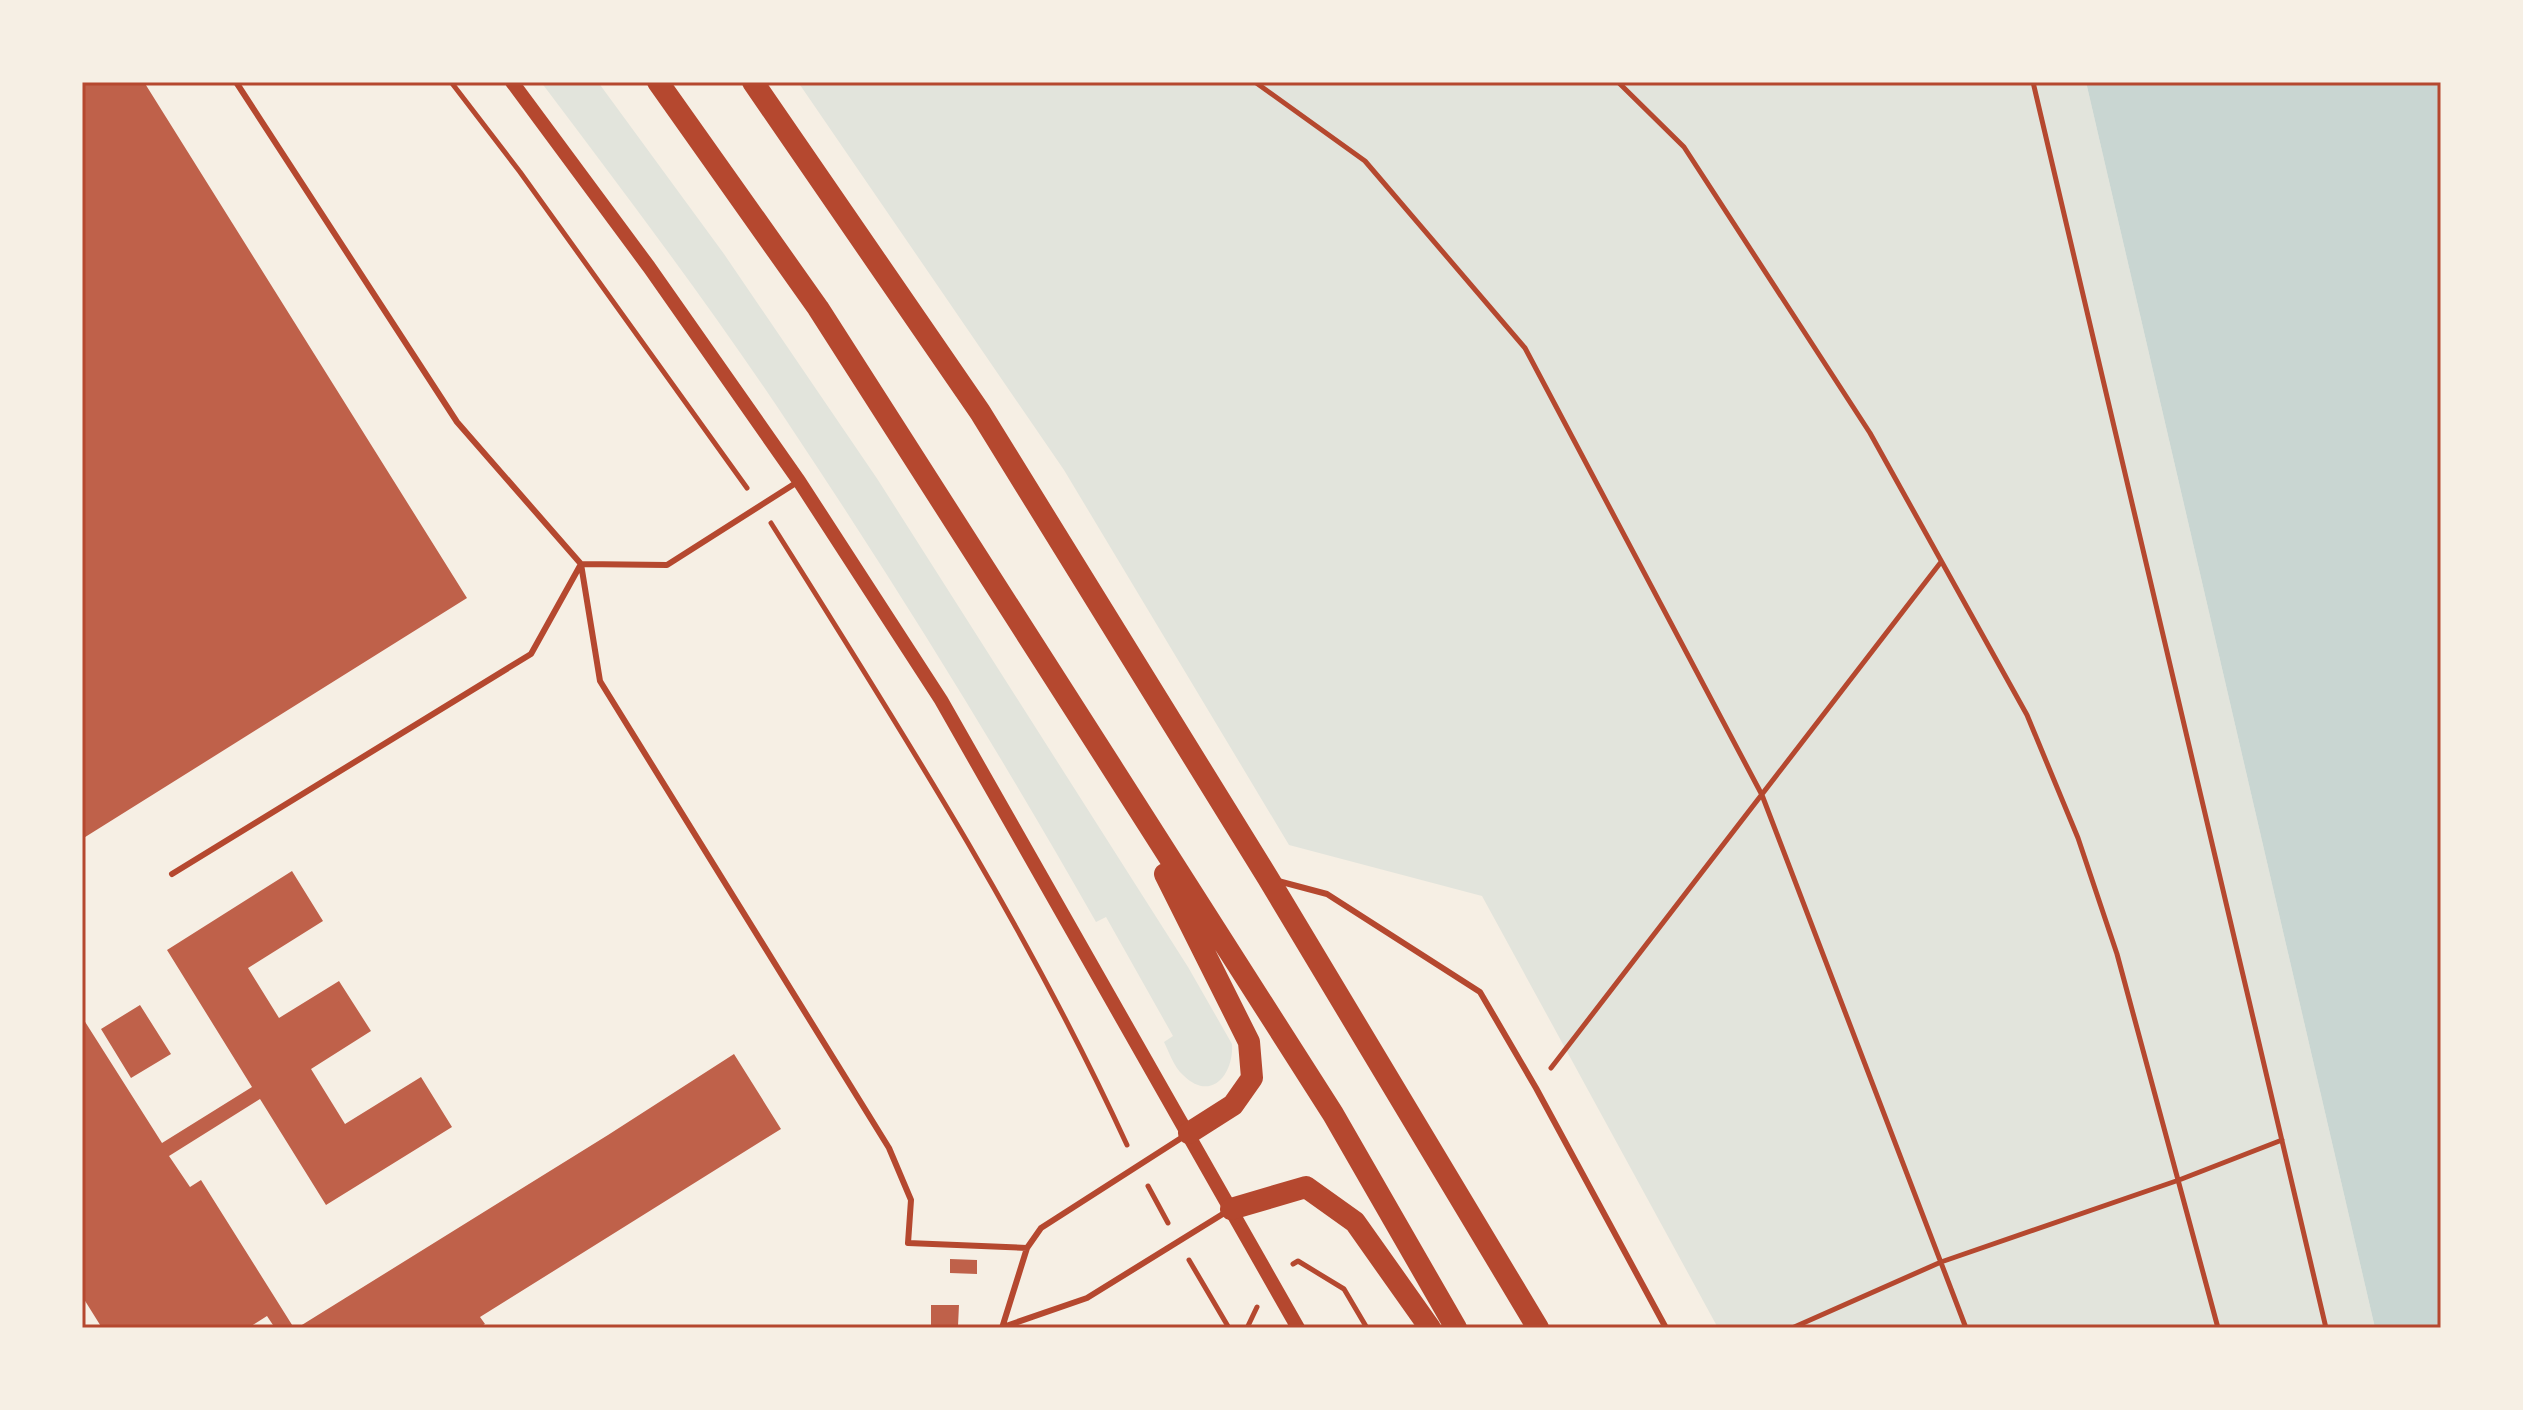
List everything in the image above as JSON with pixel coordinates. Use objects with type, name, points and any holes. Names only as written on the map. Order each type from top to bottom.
[{"type":"highway","points":[[658,82],[818,308],[1333,1114],[1456,1328]]},
{"type":"highway","points":[[753,82],[980,412],[1268,878],[1538,1328]]},
{"type":"highway","points":[[1111,766],[1249,1042],[1252,1078],[1233,1105],[1189,1133]]},
{"type":"highway","points":[[1231,1209],[1306,1187],[1355,1222],[1430,1328]]},
{"type":"street","points":[[512,82],[649,267],[799,481],[941,700],[1298,1328]]},
{"type":"lane","points":[[236,82],[457,422],[581,564],[600,681],[889,1148],[911,1200],[908,1243],[1027,1248]]},
{"type":"lane","points":[[581,564],[667,565],[799,481]]},
{"type":"lane","points":[[172,874],[531,654],[581,564]]},
{"type":"lane","points":[[1268,878],[1327,894],[1480,992],[1536,1088],[1666,1328]]},
{"type":"lane","points":[[1002,1328],[1027,1248],[1041,1228],[1189,1133]]},
{"type":"lane","points":[[1002,1328],[1087,1298],[1231,1209]]},
{"type":"path","points":[[451,82],[520,172],[761,507],[929,774],[1088,1059],[1136,1165],[1229,1328]]},
{"type":"path","points":[[1255,82],[1365,161],[1525,348],[1762,795],[1966,1328]]},
{"type":"path","points":[[1618,82],[1684,147],[1870,433],[2027,715],[2078,838],[2117,954],[2218,1328]]},
{"type":"path","points":[[2033,82],[2326,1328]]},
{"type":"path","points":[[1536,1088],[1941,562]]},
{"type":"path","points":[[1792,1328],[1941,1262],[2179,1180],[2282,1140]]},
{"type":"path","points":[[1270,1278],[1298,1261],[1344,1289],[1367,1328]]},
{"type":"shaded area","points":[[541,82],[598,82],[724,254],[878,480],[1188,967],[1232,1044],[1229,1065],[1219,1081],[1203,1086],[1193,1083],[1177,1068],[1164,1042],[1173,1036],[1106,917],[1096,922],[948,671],[870,548],[730,338]]},
{"type":"shaded area","points":[[798,82],[2086,82],[2375,1328],[1718,1328],[1482,896],[1289,845],[1064,470]]},
{"type":"shaded area","points":[[2086,82],[2441,82],[2441,1328],[2375,1328]]},
{"type":"building","points":[[82,82],[144,82],[467,598],[82,839]]},
{"type":"building","points":[[292,871],[323,921],[248,968],[279,1018],[339,981],[371,1031],[311,1069],[345,1124],[421,1077],[452,1127],[326,1205],[260,1099],[169,1156],[190,1187],[201,1180],[294,1328],[275,1328],[267,1316],[248,1328],[102,1328],[82,1296],[82,1017],[162,1143],[252,1087],[167,950]]},
{"type":"building","points":[[140,1005],[171,1054],[131,1078],[101,1029]]},
{"type":"building","points":[[734,1054],[781,1129],[480,1317],[485,1324],[478,1328],[297,1328],[608,1135]]},
{"type":"building","points":[[950,1259],[977,1260],[977,1274],[950,1273]]},
{"type":"building","points":[[931,1305],[959,1305],[958,1326],[931,1325]]}]
